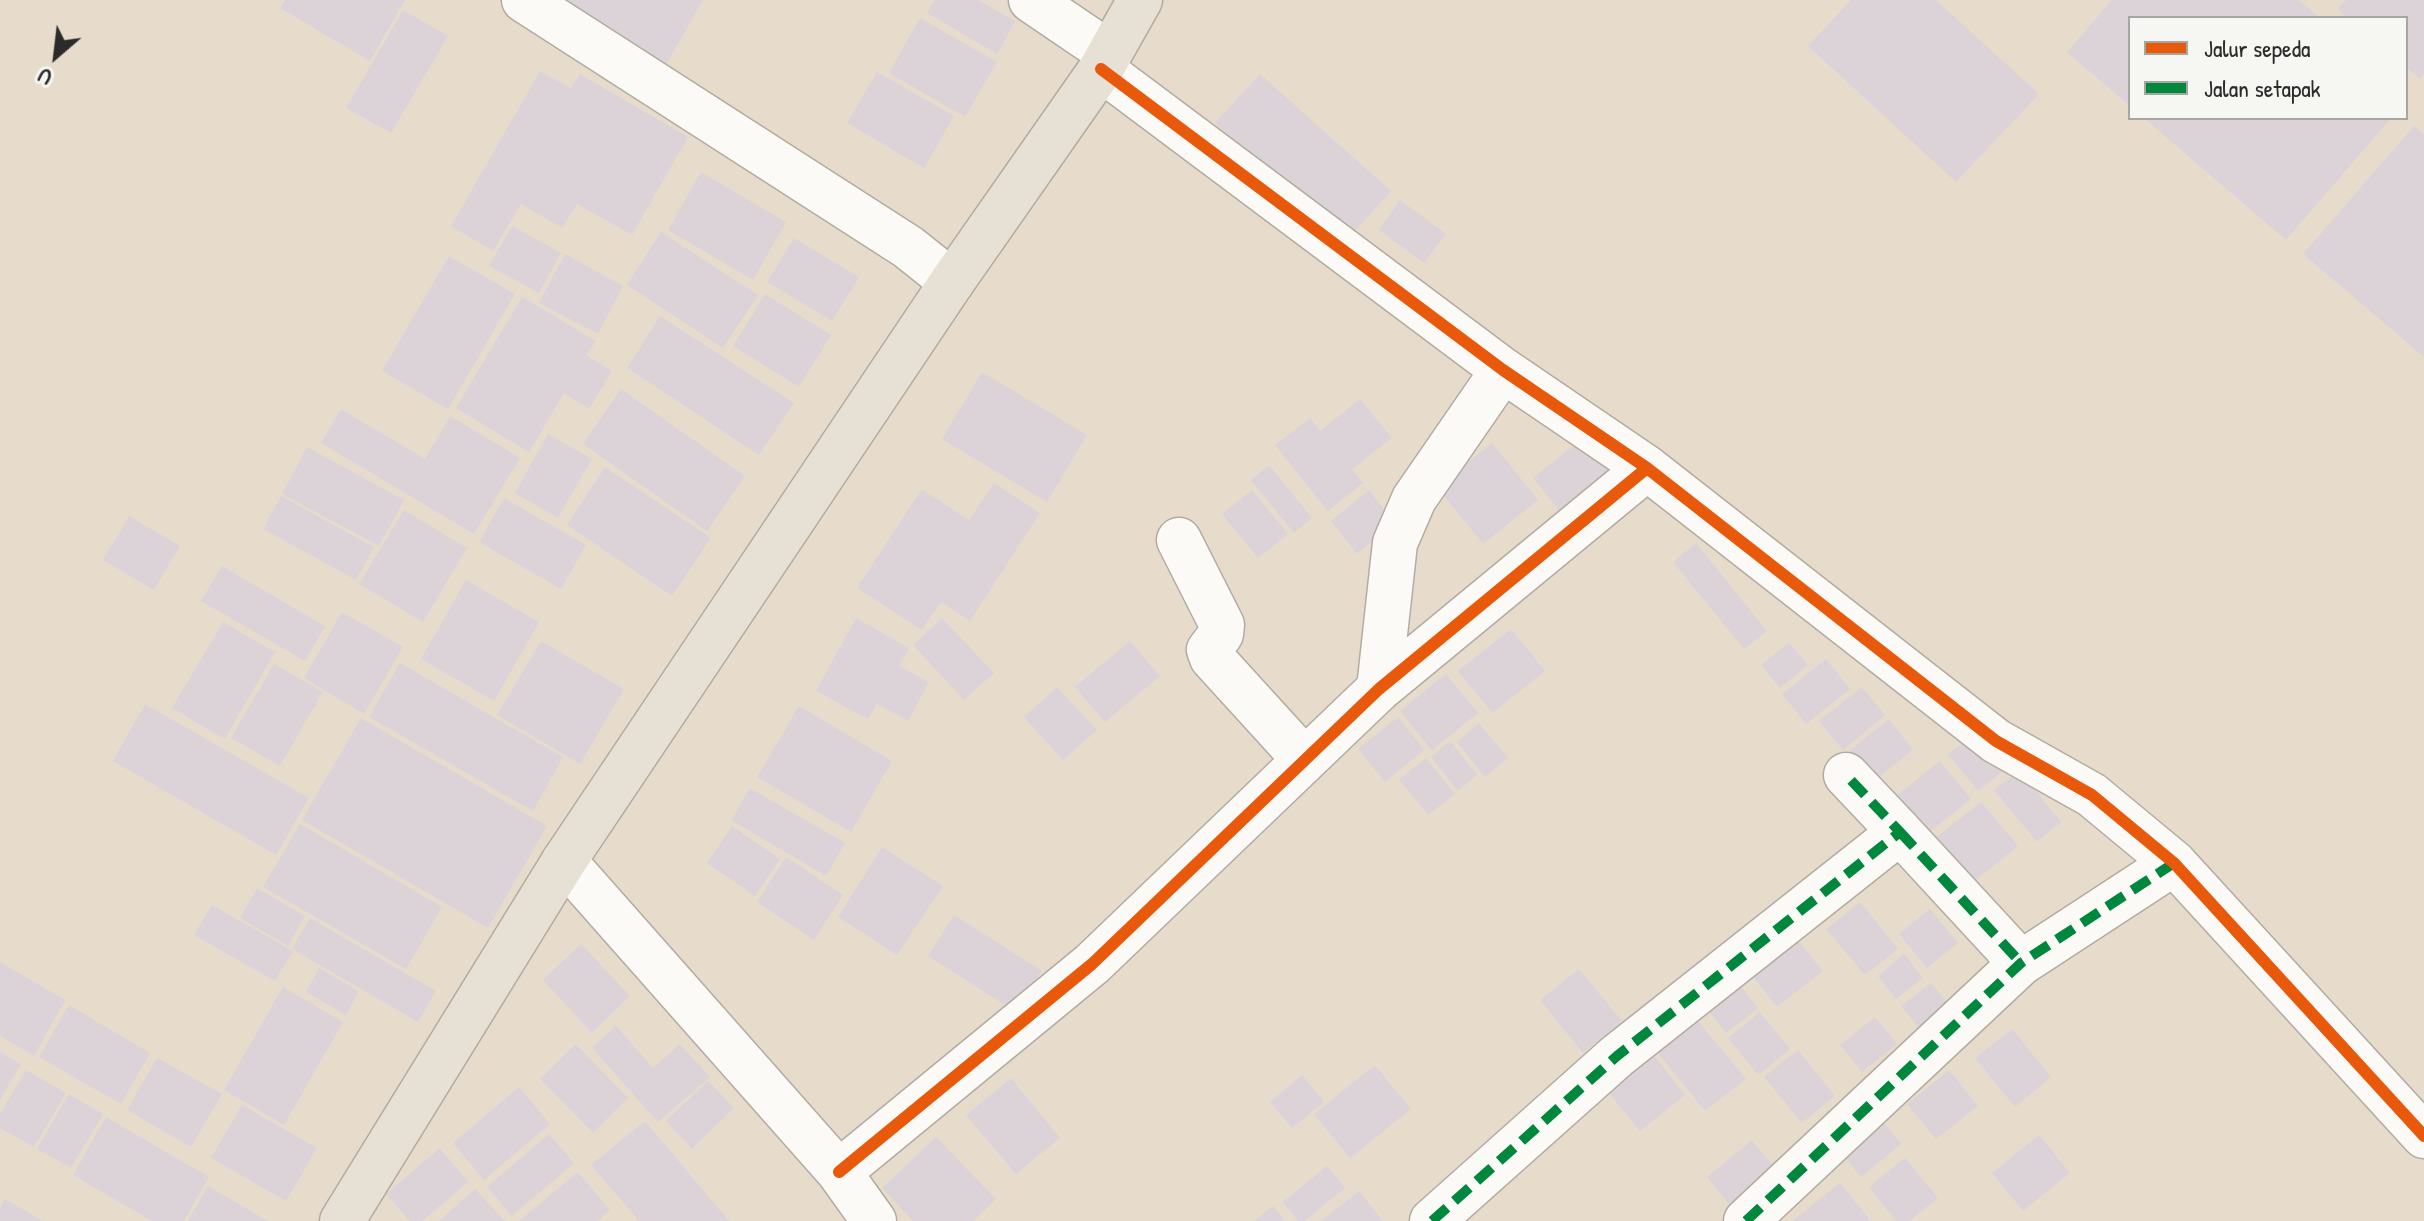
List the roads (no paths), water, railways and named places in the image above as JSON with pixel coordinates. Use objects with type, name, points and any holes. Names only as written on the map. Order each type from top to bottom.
[{"type":"main road","points":[[342,1221],[564,861],[952,282],[1105,61],[1140,0]]},
{"type":"street","points":[[524,0],[908,247],[952,282]]},
{"type":"street","points":[[1031,0],[1503,370],[1647,468],[1996,741],[2092,795],[2174,863],[2424,1136]]},
{"type":"street","points":[[1379,689],[1395,543],[1414,499],[1503,370]]},
{"type":"street","points":[[839,1172],[1092,964],[1379,689],[1647,468]]},
{"type":"street","points":[[1179,540],[1222,625],[1221,634],[1209,650],[1212,658],[1304,759]]},
{"type":"street","points":[[1846,775],[2021,963]]},
{"type":"street","points":[[1432,1221],[1617,1056],[1900,832]]},
{"type":"street","points":[[564,861],[839,1172],[874,1221]]},
{"type":"street","points":[[1746,1221],[2021,963],[2174,863]]}]
